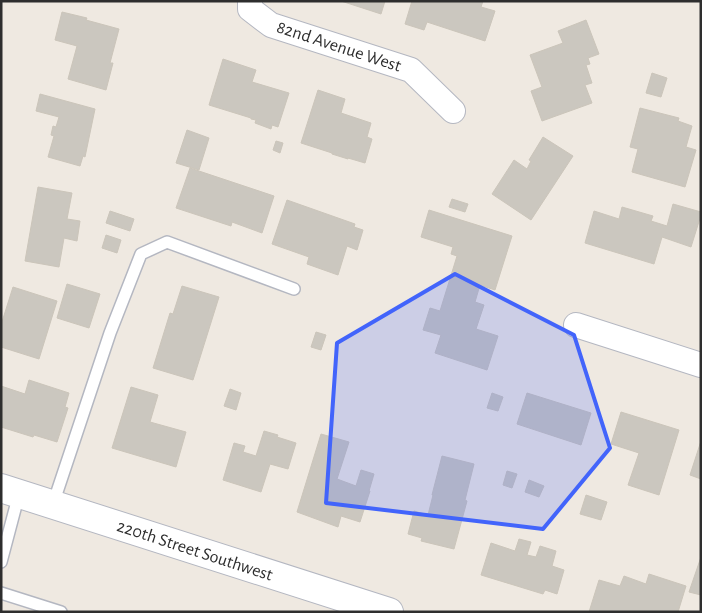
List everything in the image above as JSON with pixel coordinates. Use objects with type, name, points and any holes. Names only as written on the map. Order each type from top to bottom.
[{"type":"main road","name":"220th Street Southwest","points":[[10,491],[389,612]]},
{"type":"street","name":"82nd Avenue West","points":[[250,1],[250,9],[271,25],[411,70],[453,111]]},
{"type":"street","points":[[576,325],[701,365]]},
{"type":"lane","points":[[53,504],[110,333],[141,254],[167,242],[294,289]]},
{"type":"lane","points":[[1,562],[10,491]]},
{"type":"lane","points":[[1,593],[61,612]]},
{"type":"highlighted area","points":[[455,274],[574,335],[610,448],[543,529],[326,503],[337,343]]},
{"type":"building","points":[[341,1],[385,1],[381,14]]},
{"type":"building","points":[[412,1],[483,1],[481,7],[495,11],[485,41],[427,22],[424,30],[405,24]]},
{"type":"building","points":[[62,12],[119,29],[110,63],[113,63],[106,90],[68,79],[77,46],[55,40]]},
{"type":"building","points":[[586,20],[599,54],[588,58],[590,64],[586,65],[592,83],[585,85],[592,103],[542,121],[531,91],[542,87],[530,55],[563,43],[558,31]]},
{"type":"building","points":[[223,59],[256,70],[252,82],[289,93],[278,127],[272,125],[271,129],[255,123],[256,120],[251,118],[209,105]]},
{"type":"building","points":[[652,73],[667,78],[661,97],[646,93]]},
{"type":"building","points":[[318,90],[345,99],[341,113],[371,123],[367,137],[372,139],[365,163],[301,143]]},
{"type":"building","points":[[40,94],[95,109],[85,157],[83,156],[80,166],[48,157],[54,136],[51,135],[53,126],[56,127],[59,117],[36,111]]},
{"type":"building","points":[[640,108],[679,118],[678,121],[692,126],[686,147],[696,150],[685,187],[632,172],[638,149],[630,147]]},
{"type":"building","points":[[187,130],[209,138],[199,170],[176,163]]},
{"type":"building","points":[[543,137],[573,156],[531,220],[492,194],[514,160],[527,169],[531,161],[529,160]]},
{"type":"building","points":[[276,141],[283,143],[280,153],[273,150]]},
{"type":"building","points":[[190,168],[274,196],[262,233],[232,222],[231,226],[176,208]]},
{"type":"building","points":[[38,187],[72,193],[67,219],[80,221],[77,241],[64,238],[59,267],[25,261]]},
{"type":"building","points":[[452,199],[468,204],[465,212],[449,207]]},
{"type":"building","points":[[287,200],[355,224],[354,227],[363,230],[357,250],[347,246],[338,275],[307,264],[309,257],[272,244]]},
{"type":"building","points":[[673,204],[701,212],[691,247],[662,237],[654,264],[585,243],[594,211],[619,219],[622,207],[653,216],[651,221],[667,226]]},
{"type":"building","points":[[429,210],[512,236],[495,290],[480,285],[475,302],[484,305],[476,329],[498,336],[487,370],[435,353],[441,335],[423,330],[430,308],[440,311],[457,256],[451,254],[453,247],[421,237]]},
{"type":"building","points":[[110,211],[134,219],[130,231],[106,223]]},
{"type":"building","points":[[106,235],[121,240],[117,253],[102,248]]},
{"type":"building","points":[[67,284],[100,294],[89,328],[57,318]]},
{"type":"building","points":[[182,286],[219,297],[193,380],[153,368],[170,313],[173,314]]},
{"type":"building","points":[[13,287],[57,301],[39,359],[1,347],[1,325]]},
{"type":"building","points":[[316,332],[326,335],[321,350],[311,347]]},
{"type":"building","points":[[29,380],[69,393],[65,407],[68,408],[57,442],[1,427],[1,386],[25,394]]},
{"type":"building","points":[[131,387],[158,395],[150,422],[186,432],[176,467],[112,448]]},
{"type":"building","points":[[230,389],[241,393],[236,410],[224,406]]},
{"type":"building","points":[[492,393],[503,397],[498,411],[487,408]]},
{"type":"building","points":[[527,393],[591,413],[581,445],[517,424]]},
{"type":"building","points":[[621,412],[679,430],[659,495],[628,485],[639,453],[611,444]]},
{"type":"building","points":[[264,431],[296,443],[288,469],[270,464],[261,492],[223,480],[234,443],[245,446],[243,452],[256,456]]},
{"type":"building","points":[[321,434],[349,442],[337,479],[356,486],[361,470],[374,474],[360,522],[341,516],[338,527],[297,512]]},
{"type":"building","points":[[701,441],[701,479],[690,475]]},
{"type":"building","points":[[442,456],[474,464],[465,500],[467,501],[454,549],[421,541],[422,538],[408,534],[414,511],[428,515]]},
{"type":"building","points":[[507,471],[517,474],[512,488],[503,485]]},
{"type":"building","points":[[529,480],[544,486],[539,497],[525,492]]},
{"type":"building","points":[[586,495],[607,502],[601,520],[580,514]]},
{"type":"building","points":[[519,539],[531,542],[527,555],[536,557],[540,546],[556,551],[552,566],[564,570],[557,594],[545,590],[543,594],[481,575],[491,543],[515,551]]},
{"type":"building","points":[[701,557],[701,595],[689,592]]},
{"type":"building","points":[[649,574],[686,586],[678,612],[589,612],[599,580],[620,586],[624,576],[646,584]]}]
